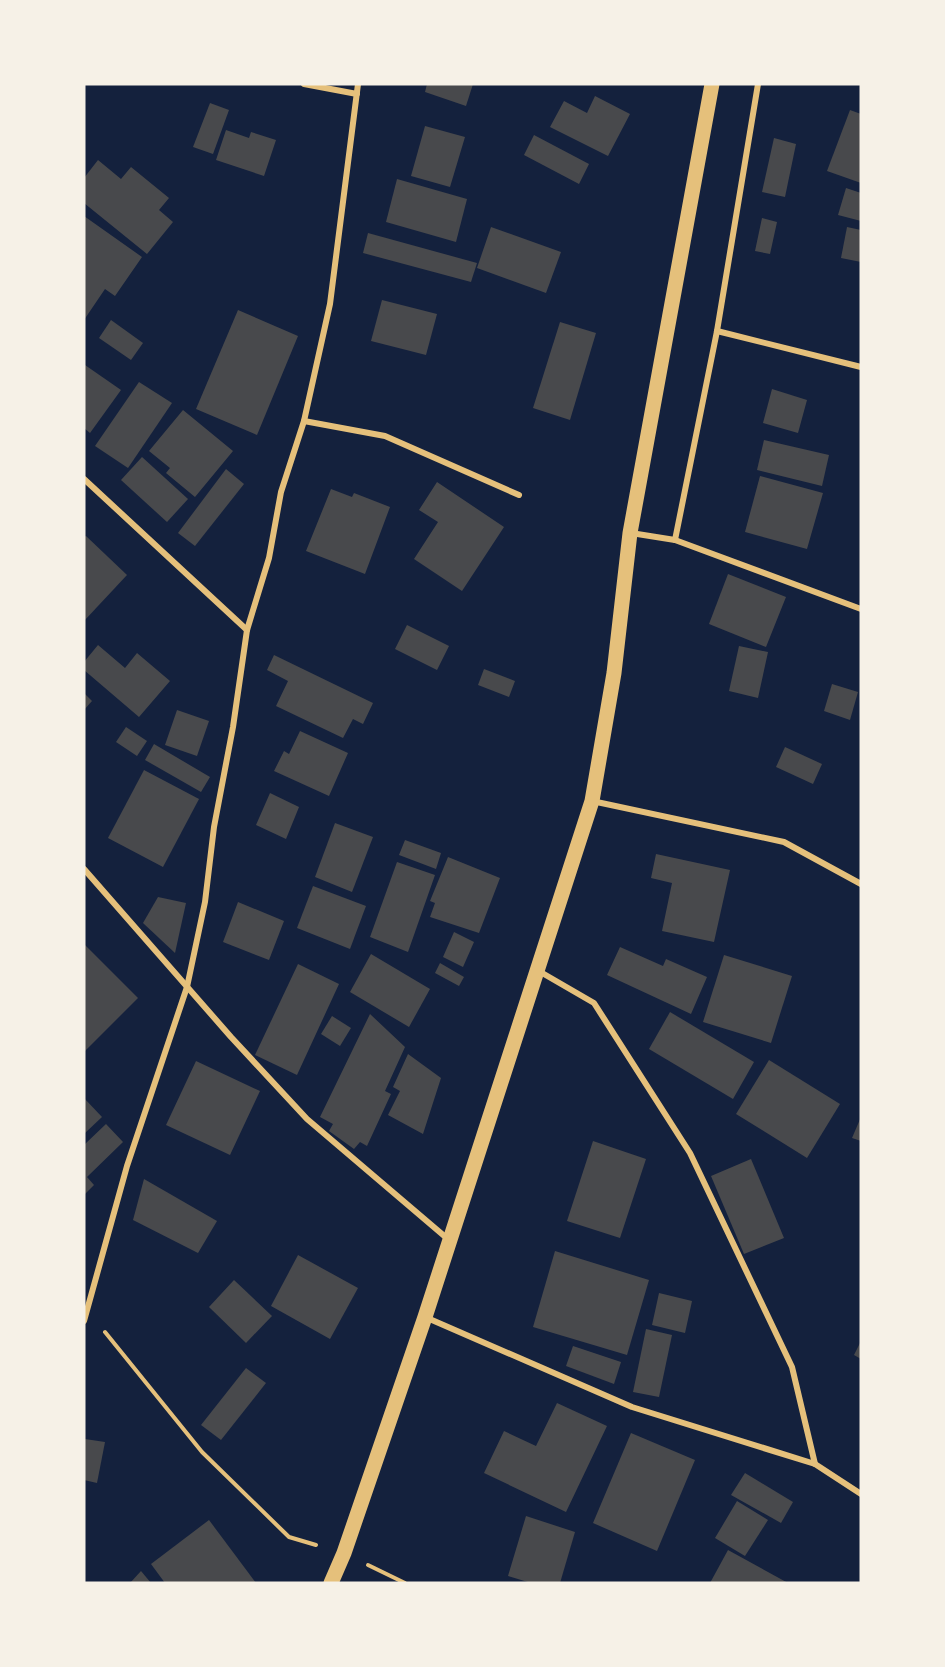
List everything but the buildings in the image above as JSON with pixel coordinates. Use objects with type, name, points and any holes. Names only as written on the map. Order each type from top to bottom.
[{"type":"main road","points":[[331,1583],[344,1553],[425,1317],[592,801],[614,673],[630,533],[712,84]]},
{"type":"street","points":[[304,84],[357,94]]},
{"type":"street","points":[[84,1321],[85,1308],[127,1166],[187,987],[205,902],[214,827],[233,727],[247,630],[269,558],[281,492],[304,421],[330,304],[358,84]]},
{"type":"street","points":[[675,540],[717,330],[758,84]]},
{"type":"street","points":[[717,330],[861,367]]},
{"type":"street","points":[[304,421],[385,436],[519,495]]},
{"type":"street","points":[[84,479],[247,630]]},
{"type":"street","points":[[630,533],[675,540],[861,609]]},
{"type":"street","points":[[592,801],[784,842],[861,884]]},
{"type":"street","points":[[84,869],[307,1119],[449,1240]]},
{"type":"street","points":[[537,969],[594,1003],[690,1153],[792,1367],[815,1464]]},
{"type":"street","points":[[425,1317],[632,1407],[815,1464],[861,1494]]},
{"type":"path","points":[[85,1308],[202,1452],[290,1537],[344,1553],[405,1583]]}]
